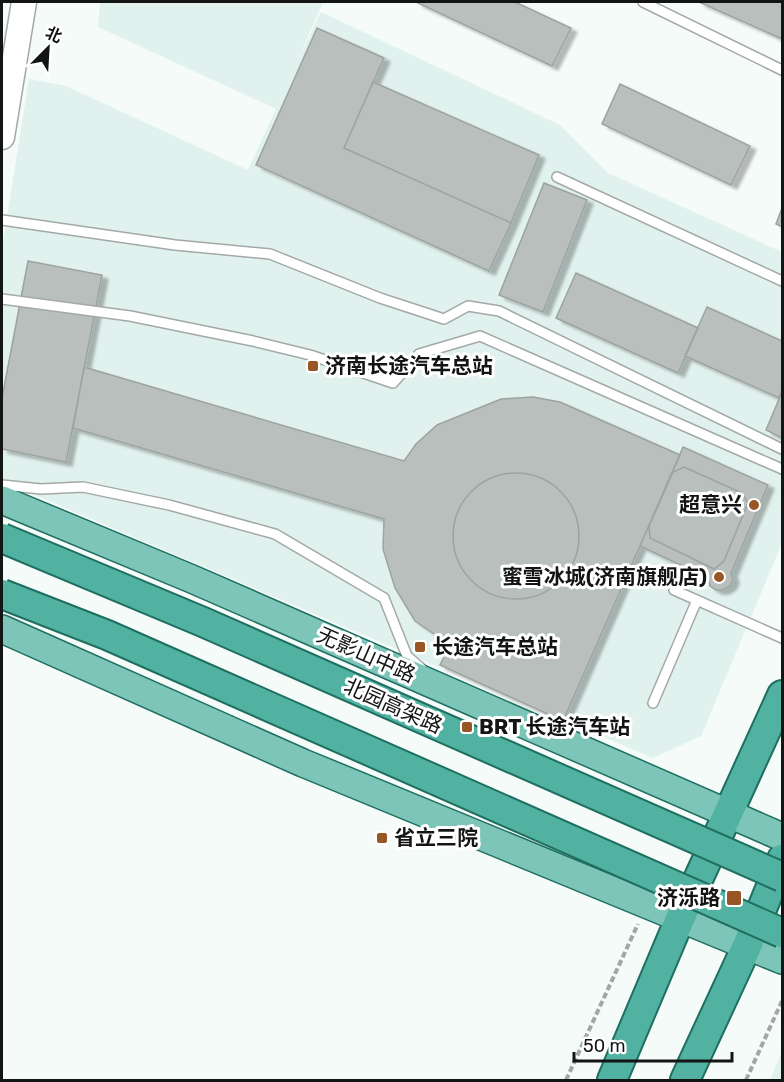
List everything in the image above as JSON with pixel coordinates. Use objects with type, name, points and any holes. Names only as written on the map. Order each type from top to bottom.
[{"type":"highway","name":"北园高架路","points":[[2,538],[203,622],[783,878]]},
{"type":"highway","points":[[2,594],[107,635],[783,933]]},
{"type":"highway","points":[[612,1080],[680,920],[783,695]]},
{"type":"highway","points":[[685,1080],[747,945],[783,859]]},
{"type":"main road","points":[[2,137],[24,2]]},
{"type":"main road","name":"无影山中路","points":[[2,500],[192,579],[783,837]]},
{"type":"main road","points":[[2,629],[303,763],[648,904],[680,920],[783,960]]},
{"type":"lane","points":[[643,2],[783,70]]},
{"type":"lane","points":[[557,177],[783,281]]},
{"type":"lane","points":[[2,220],[175,245],[270,254],[380,298],[444,319],[468,306],[499,310],[783,449]]},
{"type":"lane","points":[[2,299],[130,316],[242,339],[310,355],[393,383],[419,354],[480,336],[783,469]]},
{"type":"lane","points":[[2,485],[40,489],[83,487],[169,505],[275,534],[384,598],[407,656],[447,690]]},
{"type":"lane","points":[[674,590],[783,638]]},
{"type":"lane","points":[[653,703],[697,600]]},
{"type":"path","points":[[566,1080],[648,904]]},
{"type":"path","points":[[746,1080],[783,1001]]},
{"type":"shaded area","name":"济南长途汽车总站","points":[[100,2],[323,2],[296,64],[321,12],[560,125],[608,173],[782,252],[782,543],[701,736],[653,758],[2,481],[2,248],[29,79],[66,86],[248,170],[276,109],[98,27]]},
{"type":"shaded area","points":[[782,1051],[782,1080],[770,1080]]},
{"type":"building","points":[[416,2],[515,2],[571,28],[552,66]]},
{"type":"building","points":[[699,2],[782,2],[782,39]]},
{"type":"building","points":[[317,28],[384,58],[344,148],[511,223],[489,271],[256,165]]},
{"type":"building","points":[[373,82],[539,155],[511,223],[344,148]]},
{"type":"building","points":[[620,84],[750,146],[731,185],[602,124]]},
{"type":"building","points":[[544,183],[587,200],[543,312],[499,295]]},
{"type":"building","points":[[782,208],[782,227],[776,224]]},
{"type":"building","points":[[28,261],[102,275],[66,462],[2,449],[2,398]]},
{"type":"building","points":[[576,273],[698,328],[678,373],[556,318]]},
{"type":"building","points":[[707,307],[782,341],[782,390],[779,398],[685,356]]},
{"type":"building","points":[[84,367],[404,461],[416,444],[437,425],[501,399],[533,397],[560,402],[680,455],[563,721],[440,665],[450,645],[415,621],[395,588],[383,549],[384,519],[73,428]]},
{"type":"building","points":[[782,392],[782,438],[766,430]]},
{"type":"building","points":[[683,447],[768,485],[731,573],[733,579],[730,586],[723,590],[716,590],[710,586],[708,578],[640,546]]},
{"type":"building","points":[[684,467],[742,493],[748,503],[724,561],[714,569],[650,538],[649,526],[673,472]]},
{"type":"building","points":[[516,473],[540,478],[561,491],[574,512],[579,536],[574,560],[561,581],[540,594],[516,599],[492,594],[471,581],[458,560],[453,536],[458,512],[471,491],[492,478]]},
{"type":"place","name":"济南长途汽车总站","points":[[313,366]]},
{"type":"place","name":"超意兴","points":[[754,505]]},
{"type":"place","name":"蜜雪冰城(济南旗舰店)","points":[[719,577]]},
{"type":"place","name":"长途汽车总站","points":[[420,647]]},
{"type":"place","name":"BRT 长途汽车站","points":[[467,727]]},
{"type":"place","name":"省立三院","points":[[382,838]]},
{"type":"place","name":"济泺路","points":[[734,898]]}]
